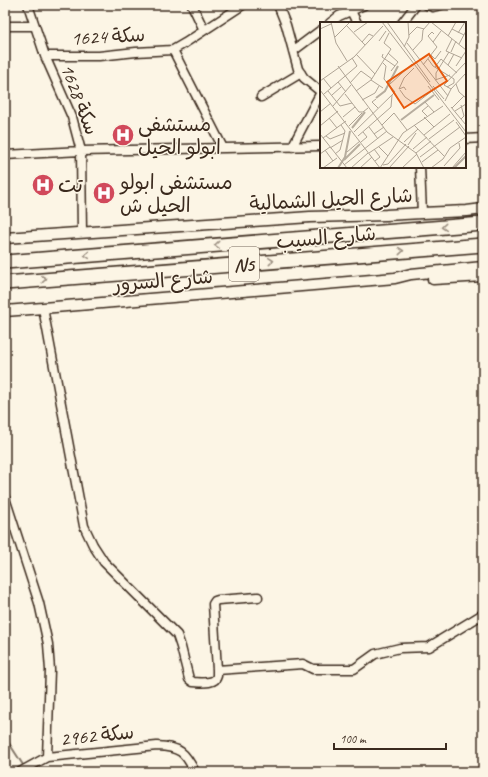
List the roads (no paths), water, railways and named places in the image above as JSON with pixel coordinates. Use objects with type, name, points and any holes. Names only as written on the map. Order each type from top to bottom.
[{"type":"highway","name":"شارع السيب","points":[[5,262],[483,224]]},
{"type":"highway","name":"شارع السيب","points":[[5,283],[483,245]]},
{"type":"street","name":"سكة 1628","points":[[28,5],[45,56],[72,117],[81,151],[82,233]]},
{"type":"street","points":[[192,5],[204,30]]},
{"type":"street","name":"سكة 1624","points":[[45,56],[99,56],[173,50],[243,5]]},
{"type":"street","points":[[278,5],[286,25],[298,69],[304,78],[320,91]]},
{"type":"street","points":[[331,22],[339,16],[364,5]]},
{"type":"street","points":[[403,22],[416,5]]},
{"type":"street","points":[[427,5],[433,7],[441,5]]},
{"type":"street","points":[[351,11],[356,22]]},
{"type":"street","points":[[5,26],[35,26]]},
{"type":"street","points":[[293,50],[320,31]]},
{"type":"street","name":"سكة 1624","points":[[173,50],[223,148]]},
{"type":"street","points":[[261,97],[301,73]]},
{"type":"street","points":[[292,147],[320,94]]},
{"type":"street","points":[[466,139],[483,138]]},
{"type":"street","points":[[5,155],[81,151],[320,146]]},
{"type":"street","points":[[420,168],[422,213]]},
{"type":"street","name":"شارع الحيل الشمالية","points":[[444,212],[483,203]]},
{"type":"street","name":"شارع الحيل الشمالية","points":[[5,238],[310,217],[386,215],[483,209]]},
{"type":"street","name":"شارع السرور","points":[[5,311],[395,278],[411,274],[483,267]]},
{"type":"street","name":"شارع السرور","points":[[395,278],[412,280],[483,276]]},
{"type":"street","points":[[43,308],[84,526],[93,545],[104,562],[176,635],[181,647],[189,679],[193,682],[211,682],[217,677],[213,604],[215,601],[258,597]]},
{"type":"street","points":[[5,498],[39,603],[48,644],[50,670],[47,757]]},
{"type":"street","points":[[217,670],[303,664],[313,669],[354,669],[375,654],[400,648],[429,647],[483,614]]},
{"type":"street","name":"سكة 2962","points":[[20,772],[47,757],[157,746],[180,750],[189,760],[195,772]]},
{"type":"waterway","points":[[5,737],[25,768]]},
{"type":"place","name":"مستشفى ابولو الحيل","points":[[123,135]]},
{"type":"place","name":"تت","points":[[43,185]]},
{"type":"place","name":"مستشفى ابولو الحيل ش","points":[[104,193]]}]
